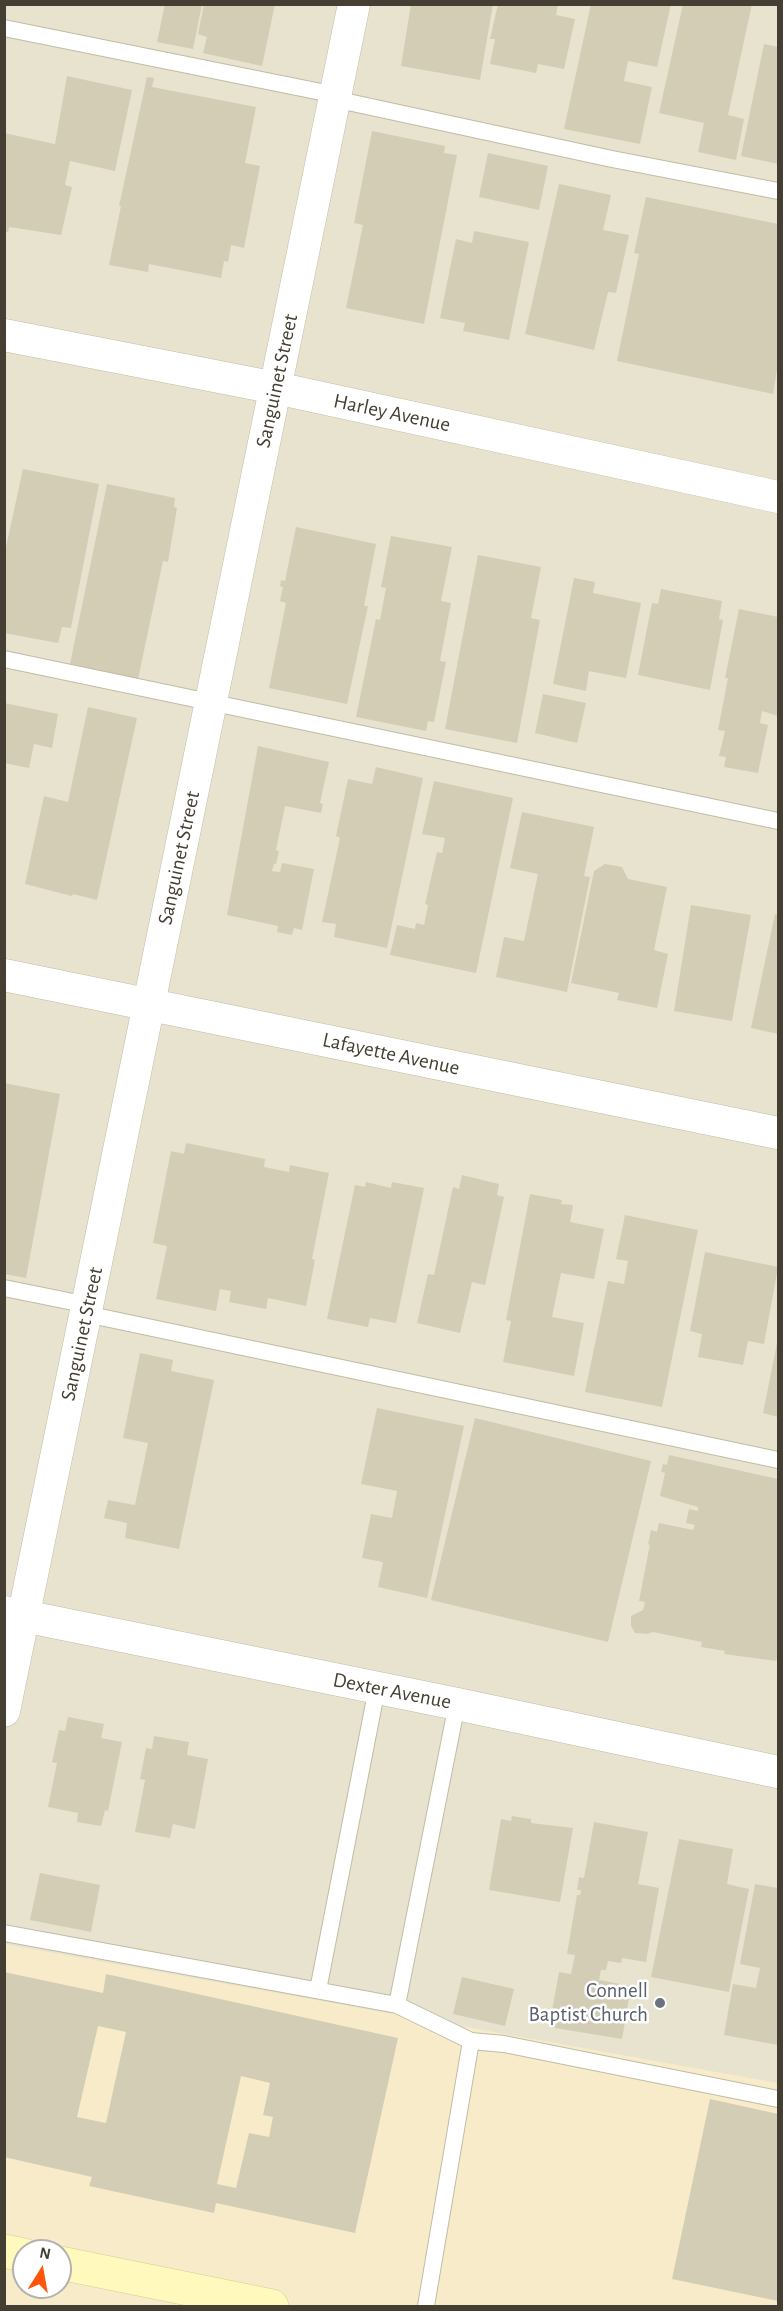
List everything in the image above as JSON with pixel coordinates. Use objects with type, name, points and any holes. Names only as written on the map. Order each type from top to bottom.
[{"type":"street","name":"Sanguinet Street","points":[[4,1711],[14,1614],[87,1310],[354,4]]},
{"type":"street","name":"Harley Avenue","points":[[4,335],[276,388],[778,498]]},
{"type":"street","name":"Lafayette Avenue","points":[[4,975],[778,1133]]},
{"type":"street","name":"Dexter Avenue","points":[[14,1614],[778,1772]]},
{"type":"street","points":[[72,2265],[272,2307]]},
{"type":"lane","points":[[4,28],[335,97],[612,159],[778,191]]},
{"type":"lane","points":[[4,659],[778,821]]},
{"type":"lane","points":[[4,1288],[87,1310],[778,1460]]},
{"type":"lane","points":[[318,1990],[377,1688]]},
{"type":"lane","points":[[397,2005],[457,1704]]},
{"type":"lane","points":[[4,1933],[397,2005],[471,2041],[504,2044],[778,2099]]},
{"type":"lane","points":[[426,2307],[471,2041]]},
{"type":"shaded area","points":[[5,5],[778,5],[778,2306],[5,2306]]},
{"type":"shaded area","points":[[4,1944],[778,2083],[778,2306],[5,2306]]},
{"type":"building","points":[[165,4],[202,4],[193,49],[157,42]]},
{"type":"building","points":[[204,4],[275,4],[262,66],[203,53],[207,37],[198,34]]},
{"type":"building","points":[[411,4],[493,4],[480,80],[401,66]]},
{"type":"building","points":[[498,4],[558,4],[556,15],[575,19],[564,69],[538,64],[536,73],[490,64],[495,39],[490,39]]},
{"type":"building","points":[[591,4],[671,4],[657,67],[628,61],[624,81],[652,87],[640,144],[564,129]]},
{"type":"building","points":[[683,4],[752,4],[728,115],[744,119],[736,160],[698,152],[704,123],[659,113]]},
{"type":"building","points":[[764,44],[778,47],[778,164],[741,156]]},
{"type":"building","points":[[67,76],[132,90],[115,171],[70,161],[65,185],[72,187],[61,235],[9,227],[8,232],[4,231],[4,133],[55,144]]},
{"type":"building","points":[[147,77],[154,78],[152,87],[256,107],[245,163],[260,166],[244,248],[231,245],[228,262],[224,261],[221,278],[149,264],[148,272],[109,265],[121,206],[119,206]]},
{"type":"building","points":[[372,131],[445,146],[444,153],[457,155],[424,324],[346,308],[363,225],[354,223]]},
{"type":"building","points":[[488,153],[548,166],[539,210],[479,197]]},
{"type":"building","points":[[559,184],[611,195],[603,230],[629,235],[616,293],[608,292],[594,350],[525,334]]},
{"type":"building","points":[[646,197],[778,224],[778,363],[773,394],[617,361],[639,254],[634,253]]},
{"type":"building","points":[[474,231],[529,242],[509,340],[463,331],[465,323],[440,318],[456,239],[472,243]]},
{"type":"building","points":[[23,469],[99,484],[71,628],[62,627],[58,643],[4,633],[4,556]]},
{"type":"building","points":[[107,484],[175,498],[174,507],[177,508],[168,562],[163,561],[138,679],[70,664]]},
{"type":"building","points":[[296,527],[376,544],[364,606],[368,606],[347,704],[269,688],[286,603],[280,601],[283,587],[280,586],[281,580],[285,581]]},
{"type":"building","points":[[391,536],[452,547],[441,601],[451,603],[440,661],[446,662],[434,722],[428,721],[426,731],[356,717],[376,619],[380,620],[386,588],[381,587]]},
{"type":"building","points":[[478,555],[541,567],[531,618],[540,620],[517,743],[445,729]]},
{"type":"building","points":[[574,578],[595,582],[593,593],[641,603],[626,678],[589,671],[586,691],[553,684]]},
{"type":"building","points":[[661,589],[722,601],[719,619],[723,620],[710,690],[638,675],[652,603],[658,604]]},
{"type":"building","points":[[739,609],[778,617],[778,716],[762,711],[760,723],[768,725],[758,773],[724,767],[726,757],[719,756],[725,731],[718,730],[728,678],[725,678]]},
{"type":"building","points":[[543,694],[586,703],[577,743],[535,733]]},
{"type":"building","points":[[4,703],[58,714],[52,748],[34,744],[29,768],[4,763]]},
{"type":"building","points":[[88,707],[137,718],[97,900],[25,884],[44,796],[68,802]]},
{"type":"building","points":[[258,746],[329,762],[320,803],[323,804],[321,813],[285,806],[276,850],[279,851],[272,871],[280,872],[282,863],[314,869],[302,930],[294,928],[292,935],[277,932],[278,926],[227,915]]},
{"type":"building","points":[[376,767],[423,778],[387,948],[334,937],[336,924],[322,922],[340,838],[336,836],[348,779],[372,784]]},
{"type":"building","points":[[434,781],[513,798],[476,973],[390,955],[397,925],[415,929],[416,923],[424,925],[428,905],[425,904],[437,852],[442,853],[445,838],[422,834]]},
{"type":"building","points":[[522,812],[594,827],[584,876],[590,877],[567,992],[496,977],[504,937],[524,941],[538,874],[510,868]]},
{"type":"building","points":[[605,864],[622,867],[628,879],[667,887],[654,950],[668,954],[657,1008],[617,1000],[619,993],[571,983],[594,871]]},
{"type":"building","points":[[691,905],[751,915],[732,1021],[674,1011]]},
{"type":"building","points":[[775,914],[778,915],[778,1034],[751,1028]]},
{"type":"building","points":[[4,1083],[60,1094],[26,1278],[4,1274]]},
{"type":"building","points":[[186,1143],[265,1159],[264,1167],[289,1172],[290,1165],[329,1173],[312,1259],[315,1260],[306,1306],[268,1298],[266,1309],[229,1302],[231,1291],[220,1289],[216,1311],[156,1299],[167,1246],[153,1243],[171,1151],[184,1154]]},
{"type":"building","points":[[462,1175],[499,1184],[497,1195],[504,1197],[485,1285],[472,1282],[460,1333],[417,1323],[428,1274],[434,1275],[453,1187],[459,1189]]},
{"type":"building","points":[[366,1182],[391,1188],[392,1182],[424,1188],[396,1323],[370,1318],[368,1327],[327,1319],[355,1185],[365,1187]]},
{"type":"building","points":[[530,1194],[562,1200],[561,1204],[573,1205],[570,1222],[604,1229],[594,1279],[561,1273],[552,1317],[584,1323],[574,1376],[503,1362],[511,1321],[506,1320]]},
{"type":"building","points":[[625,1215],[698,1230],[662,1407],[585,1392],[608,1281],[624,1284],[628,1261],[616,1259]]},
{"type":"building","points":[[705,1252],[778,1267],[764,1344],[748,1341],[743,1365],[698,1357],[702,1334],[690,1331]]},
{"type":"building","points":[[778,1343],[778,1417],[763,1413]]},
{"type":"building","points":[[140,1353],[173,1360],[171,1371],[214,1380],[179,1549],[125,1538],[127,1523],[104,1518],[108,1500],[135,1505],[148,1443],[123,1438]]},
{"type":"building","points":[[377,1408],[464,1426],[427,1598],[378,1587],[383,1562],[362,1558],[371,1514],[392,1518],[397,1491],[361,1484]]},
{"type":"building","points":[[475,1418],[651,1461],[608,1642],[431,1600]]},
{"type":"building","points":[[669,1455],[778,1479],[778,1657],[776,1661],[724,1654],[725,1651],[701,1647],[702,1642],[653,1632],[635,1633],[631,1626],[631,1616],[643,1610],[645,1602],[639,1601],[651,1530],[657,1532],[659,1523],[693,1530],[695,1525],[686,1523],[689,1509],[698,1511],[698,1507],[660,1496],[665,1473],[661,1472],[663,1464],[667,1465]]},
{"type":"building","points":[[68,1717],[104,1724],[101,1738],[122,1742],[108,1811],[105,1810],[101,1826],[77,1822],[78,1813],[48,1807],[57,1763],[52,1762],[59,1730],[65,1731]]},
{"type":"building","points":[[154,1736],[189,1742],[187,1755],[208,1759],[195,1829],[173,1824],[170,1838],[135,1832],[145,1780],[140,1779],[146,1748],[152,1749]]},
{"type":"building","points":[[512,1816],[531,1819],[531,1823],[573,1828],[560,1902],[489,1890],[501,1819],[511,1821]]},
{"type":"building","points":[[594,1822],[648,1832],[638,1884],[659,1888],[646,1962],[622,1958],[621,1963],[608,1961],[606,1970],[601,1970],[599,1980],[631,1986],[622,2039],[549,2027],[559,1972],[571,1974],[575,1955],[567,1954],[577,1895],[580,1895],[581,1890],[577,1890],[579,1877],[584,1878]]},
{"type":"building","points":[[679,1839],[733,1849],[727,1884],[749,1889],[729,1992],[651,1977]]},
{"type":"building","points":[[40,1873],[100,1885],[91,1932],[30,1920]]},
{"type":"building","points":[[755,1884],[778,1888],[778,2045],[724,2035],[733,1984],[756,1988],[760,1968],[740,1964]]},
{"type":"building","points":[[4,1972],[103,1993],[106,1974],[398,2038],[355,2233],[216,2203],[214,2213],[89,2186],[92,2177],[4,2157]],"holes":[[[98,2026],[126,2032],[106,2123],[77,2117]],[[241,2076],[270,2083],[263,2115],[273,2117],[269,2137],[249,2133],[236,2188],[217,2184]]]},
{"type":"building","points":[[462,1977],[514,1989],[505,2026],[453,2014]]},
{"type":"building","points":[[710,2099],[778,2114],[778,2301],[672,2279]]},
{"type":"place","name":"Connell Baptist Church","points":[[660,2003]]}]
